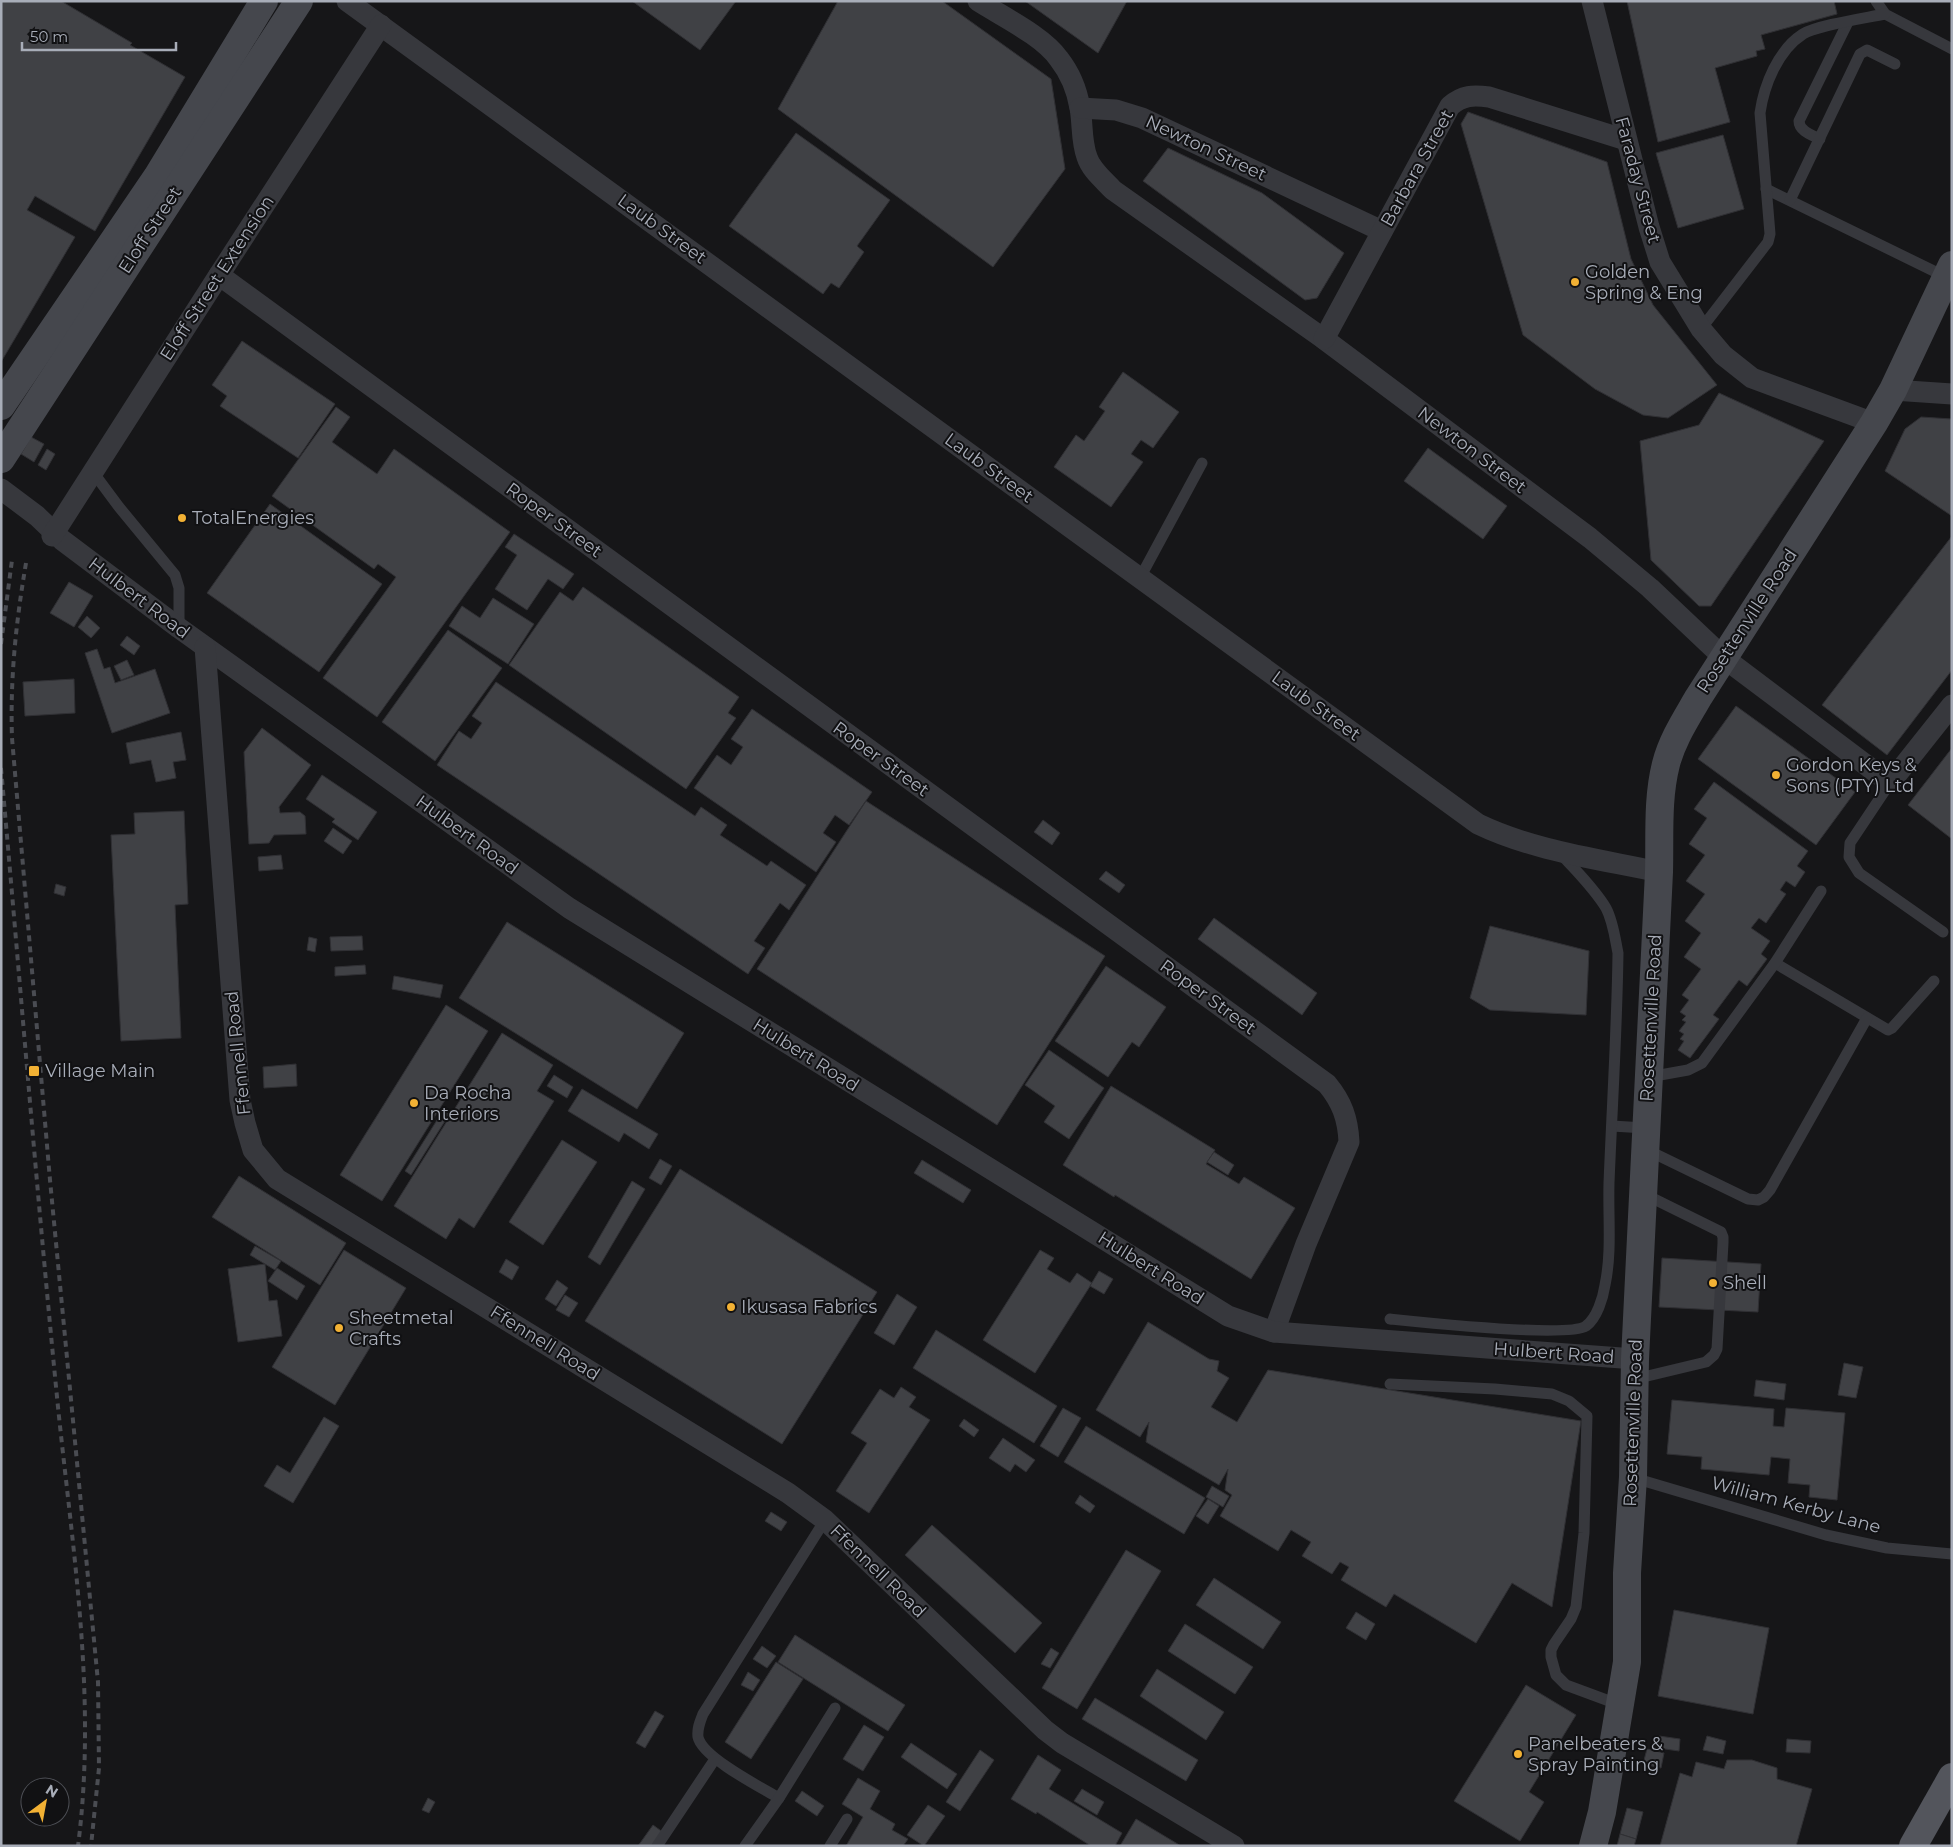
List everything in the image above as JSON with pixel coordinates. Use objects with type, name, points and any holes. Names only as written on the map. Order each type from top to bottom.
[{"type":"main road","name":"Eloff Street","points":[[1,459],[129,240],[157,177],[264,1]]},
{"type":"main road","name":"Eloff Street","points":[[1,406],[129,240],[299,1]]},
{"type":"main road","name":"Rosettenville Road","points":[[1593,1846],[1602,1812],[1627,1662],[1627,1573],[1633,1478],[1642,1193],[1659,872],[1660,800],[1666,763],[1678,731],[1874,423],[1893,390],[1949,271]]},
{"type":"main road","points":[[1913,1846],[1952,1777]]},
{"type":"street","name":"Laub Street","points":[[347,1],[1478,824],[1503,836],[1556,850],[1659,872]]},
{"type":"street","name":"Newton Street","points":[[978,1],[1048,45],[1060,59],[1072,79],[1080,108],[1087,158],[1098,175],[1113,190],[1324,339],[1590,538],[1650,588],[1724,658],[1890,783]]},
{"type":"street","name":"Faraday Street","points":[[1592,1],[1626,140],[1660,262],[1701,328],[1723,355],[1752,378],[1874,423]]},
{"type":"street","name":"Eloff Street Extension","points":[[56,536],[93,472],[382,25]]},
{"type":"street","name":"Barbara Street","points":[[1324,339],[1450,106],[1464,96],[1489,97],[1626,140]]},
{"type":"street","name":"Newton Street","points":[[1080,108],[1116,110],[1142,118],[1382,230]]},
{"type":"street","name":"Roper Street","points":[[219,275],[1327,1084],[1337,1097],[1344,1111],[1348,1125],[1349,1142],[1306,1244],[1274,1332]]},
{"type":"street","points":[[1893,390],[1952,394]]},
{"type":"street","name":"Hulbert Road","points":[[1,489],[21,502],[56,536],[179,628],[569,908],[1228,1316],[1274,1332],[1635,1369]]},
{"type":"street","name":"Hulbert Road","points":[[1,505],[56,536]]},
{"type":"street","name":"Ffennell Road","points":[[205,647],[240,1100],[254,1150],[277,1179],[788,1493],[825,1520],[1045,1730],[1062,1743],[1234,1846]]},
{"type":"street","points":[[1890,783],[1952,705]]},
{"type":"lane","points":[[1876,1],[1885,14],[1952,49]]},
{"type":"lane","points":[[1701,328],[1768,242],[1770,234],[1760,113],[1767,83],[1784,54],[1804,34],[1885,14]]},
{"type":"lane","points":[[1820,139],[1802,129],[1799,125],[1799,120],[1848,22]]},
{"type":"lane","points":[[1790,200],[1860,54],[1867,50],[1895,64]]},
{"type":"lane","points":[[1766,189],[1949,271]]},
{"type":"lane","points":[[1140,578],[1202,463]]},
{"type":"lane","points":[[93,472],[175,575],[179,588],[179,628]]},
{"type":"lane","points":[[1890,783],[1850,843],[1849,857],[1859,873],[1943,932]]},
{"type":"lane","points":[[1390,1319],[1456,1326],[1555,1330],[1579,1328],[1586,1326],[1597,1310],[1606,1285],[1618,953],[1606,909],[1556,850]]},
{"type":"lane","points":[[1648,1077],[1688,1070],[1702,1063],[1775,963],[1821,892]]},
{"type":"lane","points":[[1775,963],[1886,1030],[1892,1028],[1934,981]]},
{"type":"lane","points":[[1612,1126],[1645,1139],[1754,1201],[1764,1196],[1784,1165],[1868,1018]]},
{"type":"lane","points":[[1635,1369],[1706,1362],[1714,1355],[1717,1349],[1723,1243],[1721,1232],[1642,1193]]},
{"type":"lane","points":[[1390,1384],[1552,1394],[1569,1401],[1587,1416],[1584,1533],[1576,1607],[1571,1619],[1551,1650],[1551,1657],[1556,1676],[1566,1685],[1620,1705]]},
{"type":"lane","name":"William Kerby Lane","points":[[1633,1478],[1826,1535],[1888,1548],[1952,1554]]},
{"type":"lane","points":[[779,1798],[715,1759],[704,1749],[698,1739],[698,1727],[703,1714],[825,1520]]},
{"type":"lane","points":[[745,1846],[779,1798],[835,1708]]},
{"type":"lane","points":[[657,1846],[715,1759]]},
{"type":"lane","points":[[830,1846],[847,1819]]},
{"type":"building","points":[[1,1],[61,1],[185,77],[95,231],[35,196],[27,210],[75,237],[1,362]]},
{"type":"building","points":[[632,1],[736,1],[700,50]]},
{"type":"building","points":[[838,1],[942,1],[1051,79],[1065,169],[993,267],[778,109]]},
{"type":"building","points":[[1025,1],[1127,1],[1098,53]]},
{"type":"building","points":[[1627,1],[1834,1],[1837,14],[1761,35],[1765,49],[1756,51],[1757,56],[1715,68],[1730,122],[1658,142]]},
{"type":"building","name":"Golden Spring & Eng","points":[[1468,112],[1607,162],[1631,259],[1653,305],[1717,385],[1668,418],[1643,415],[1595,389],[1523,335],[1461,124]]},
{"type":"building","points":[[796,133],[890,200],[857,246],[864,252],[839,288],[831,283],[823,294],[729,226]]},
{"type":"building","points":[[1723,135],[1744,209],[1678,228],[1656,153]]},
{"type":"building","points":[[1168,148],[1262,193],[1344,253],[1317,298],[1305,300],[1143,181]]},
{"type":"building","points":[[242,341],[335,404],[298,458],[220,406],[227,396],[212,385]]},
{"type":"building","points":[[1123,372],[1179,412],[1153,448],[1141,440],[1131,454],[1143,462],[1111,507],[1054,467],[1076,435],[1084,441],[1105,411],[1099,407]]},
{"type":"building","points":[[1719,393],[1824,441],[1711,606],[1699,606],[1651,560],[1640,441],[1699,425]]},
{"type":"building","points":[[336,407],[350,417],[332,442],[377,474],[394,449],[510,532],[377,717],[323,678],[396,577],[378,564],[374,569],[272,496]]},
{"type":"building","points":[[1921,417],[1952,419],[1952,516],[1885,471],[1905,429]]},
{"type":"building","points":[[31,437],[44,444],[34,462],[21,454]]},
{"type":"building","points":[[1428,448],[1507,506],[1483,539],[1404,481]]},
{"type":"building","points":[[47,449],[55,454],[46,470],[38,465]]},
{"type":"building","points":[[270,504],[382,584],[319,672],[207,593]]},
{"type":"building","points":[[514,534],[574,574],[563,589],[548,579],[527,610],[495,589],[517,555],[505,547]]},
{"type":"building","points":[[1952,536],[1952,670],[1887,755],[1822,705]]},
{"type":"building","points":[[69,582],[93,596],[74,627],[50,613]]},
{"type":"building","points":[[583,587],[739,697],[728,713],[736,718],[686,789],[509,665],[560,592],[573,601]]},
{"type":"building","points":[[493,598],[534,624],[508,664],[449,626],[462,606],[480,618]]},
{"type":"building","points":[[87,616],[100,628],[91,638],[78,627]]},
{"type":"building","points":[[448,630],[502,668],[435,761],[382,722]]},
{"type":"building","points":[[127,636],[140,646],[134,655],[120,645]]},
{"type":"building","points":[[97,649],[104,669],[110,667],[115,683],[155,669],[170,713],[112,733],[85,653]]},
{"type":"building","points":[[127,660],[134,675],[121,680],[114,666]]},
{"type":"building","points":[[74,679],[75,713],[25,716],[23,682]]},
{"type":"building","points":[[496,682],[695,816],[701,807],[727,825],[720,835],[767,866],[771,861],[806,885],[789,910],[780,903],[754,941],[765,948],[748,974],[437,765],[459,731],[471,739],[482,723],[472,716]]},
{"type":"building","name":"Gordon Keys & Sons (PTY) Ltd","points":[[1736,706],[1855,792],[1816,845],[1698,759]]},
{"type":"building","points":[[752,709],[872,792],[849,825],[835,815],[823,833],[836,842],[816,872],[694,788],[717,755],[731,765],[743,747],[731,739]]},
{"type":"building","points":[[262,728],[311,765],[279,807],[280,813],[300,812],[305,816],[306,834],[274,835],[269,843],[249,844],[244,752]]},
{"type":"building","points":[[181,732],[186,760],[173,762],[176,778],[156,782],[151,760],[130,764],[126,743]]},
{"type":"building","points":[[1952,748],[1952,839],[1908,805]]},
{"type":"building","points":[[322,775],[377,812],[358,840],[332,822],[335,819],[306,799]]},
{"type":"building","points":[[1714,782],[1808,851],[1797,866],[1805,872],[1795,887],[1786,881],[1780,890],[1786,894],[1766,923],[1759,918],[1751,928],[1770,941],[1761,954],[1767,959],[1747,986],[1739,980],[1713,1015],[1719,1019],[1690,1058],[1678,1050],[1684,1041],[1680,1039],[1684,1034],[1679,1031],[1686,1022],[1682,1020],[1686,1016],[1680,1012],[1689,1000],[1682,995],[1701,969],[1684,957],[1701,933],[1685,921],[1705,894],[1686,881],[1705,855],[1689,844],[1707,818],[1694,809]]},
{"type":"building","points":[[866,801],[1105,956],[997,1125],[757,969]]},
{"type":"building","points":[[184,811],[188,904],[175,905],[181,1038],[121,1041],[111,835],[135,834],[134,813]]},
{"type":"building","points":[[1043,820],[1060,833],[1052,845],[1034,832]]},
{"type":"building","points":[[333,828],[352,841],[343,854],[324,841]]},
{"type":"building","points":[[281,855],[283,869],[259,871],[258,857]]},
{"type":"building","points":[[1106,871],[1125,885],[1119,893],[1099,879]]},
{"type":"building","points":[[56,884],[66,887],[64,896],[54,893]]},
{"type":"building","points":[[1214,918],[1317,993],[1302,1015],[1198,939]]},
{"type":"building","points":[[507,922],[684,1033],[637,1109],[459,998]]},
{"type":"building","points":[[1490,926],[1589,951],[1586,1015],[1490,1010],[1470,998]]},
{"type":"building","points":[[362,936],[363,950],[331,951],[330,937]]},
{"type":"building","points":[[309,937],[317,939],[315,952],[307,950]]},
{"type":"building","points":[[365,965],[366,974],[335,976],[335,967]]},
{"type":"building","points":[[1106,966],[1166,1007],[1139,1047],[1132,1042],[1108,1077],[1055,1041]]},
{"type":"building","points":[[394,976],[443,985],[440,998],[392,989]]},
{"type":"building","name":"Da Rocha Interiors","points":[[446,1005],[488,1031],[382,1201],[340,1175]]},
{"type":"building","points":[[502,1033],[553,1065],[537,1091],[554,1101],[474,1228],[459,1218],[446,1239],[394,1206]]},
{"type":"building","points":[[1049,1050],[1104,1088],[1069,1139],[1044,1122],[1055,1106],[1025,1085]]},
{"type":"building","points":[[296,1064],[297,1086],[264,1088],[263,1067]]},
{"type":"building","points":[[554,1075],[573,1087],[567,1098],[547,1086]]},
{"type":"building","points":[[1111,1086],[1215,1150],[1206,1164],[1239,1184],[1244,1177],[1295,1208],[1251,1279],[1063,1165]]},
{"type":"building","points":[[582,1089],[658,1134],[649,1149],[624,1133],[619,1142],[568,1111]]},
{"type":"building","points":[[444,1109],[450,1113],[411,1175],[405,1171]]},
{"type":"building","points":[[562,1140],[597,1162],[543,1245],[509,1222]]},
{"type":"building","points":[[1214,1152],[1234,1165],[1228,1175],[1207,1162]]},
{"type":"building","points":[[660,1159],[672,1166],[661,1185],[649,1178]]},
{"type":"building","points":[[922,1160],[971,1190],[963,1203],[914,1173]]},
{"type":"building","name":"Ikusasa Fabrics","points":[[680,1169],[877,1292],[782,1444],[585,1321]]},
{"type":"building","points":[[239,1176],[346,1243],[320,1285],[212,1217]]},
{"type":"building","points":[[632,1181],[645,1189],[600,1265],[588,1257]]},
{"type":"building","points":[[255,1246],[281,1261],[275,1270],[250,1255]]},
{"type":"building","name":"Sheetmetal Crafts","points":[[344,1250],[406,1288],[335,1405],[272,1367]]},
{"type":"building","points":[[1040,1250],[1054,1258],[1047,1269],[1070,1283],[1077,1273],[1092,1283],[1035,1373],[983,1340]]},
{"type":"building","points":[[1662,1258],[1761,1264],[1758,1312],[1659,1307]]},
{"type":"building","points":[[506,1259],[519,1267],[512,1280],[499,1272]]},
{"type":"building","points":[[265,1264],[269,1301],[277,1300],[282,1336],[238,1342],[228,1269]]},
{"type":"building","points":[[277,1268],[305,1286],[297,1300],[268,1281]]},
{"type":"building","points":[[1099,1271],[1113,1279],[1104,1294],[1090,1286]]},
{"type":"building","points":[[557,1280],[568,1288],[556,1306],[545,1299]]},
{"type":"building","points":[[897,1294],[917,1307],[894,1345],[874,1333]]},
{"type":"building","points":[[565,1295],[578,1303],[569,1317],[556,1310]]},
{"type":"building","points":[[1148,1322],[1209,1359],[1219,1361],[1217,1371],[1229,1378],[1211,1407],[1237,1422],[1268,1370],[1581,1421],[1552,1607],[1512,1583],[1476,1643],[1394,1594],[1386,1607],[1341,1580],[1349,1567],[1340,1562],[1332,1574],[1302,1556],[1311,1542],[1291,1530],[1278,1551],[1220,1516],[1232,1495],[1225,1490],[1228,1469],[1219,1485],[1146,1442],[1149,1422],[1140,1437],[1096,1410]]},
{"type":"building","points":[[936,1330],[1057,1406],[1034,1443],[913,1368]]},
{"type":"building","points":[[1844,1363],[1863,1367],[1856,1398],[1838,1395]]},
{"type":"building","points":[[1756,1380],[1786,1384],[1784,1400],[1754,1396]]},
{"type":"building","points":[[901,1387],[916,1397],[909,1407],[930,1420],[869,1513],[836,1491],[867,1443],[851,1433],[880,1389],[894,1398]]},
{"type":"building","points":[[1672,1400],[1774,1409],[1773,1426],[1784,1427],[1786,1408],[1845,1413],[1837,1500],[1809,1497],[1810,1485],[1788,1483],[1790,1459],[1771,1457],[1769,1475],[1701,1469],[1702,1457],[1667,1454]]},
{"type":"building","points":[[1063,1408],[1081,1418],[1058,1457],[1040,1446]]},
{"type":"building","points":[[324,1417],[339,1426],[293,1503],[264,1486],[277,1465],[290,1473]]},
{"type":"building","points":[[964,1419],[979,1430],[974,1437],[959,1426]]},
{"type":"building","points":[[1086,1426],[1205,1498],[1184,1534],[1064,1462]]},
{"type":"building","points":[[1003,1438],[1035,1460],[1026,1472],[1015,1464],[1010,1472],[989,1458]]},
{"type":"building","points":[[1212,1486],[1229,1496],[1223,1507],[1206,1497]]},
{"type":"building","points":[[1080,1495],[1095,1506],[1090,1513],[1075,1503]]},
{"type":"building","points":[[1208,1499],[1219,1506],[1208,1524],[1196,1516]]},
{"type":"building","points":[[771,1512],[787,1522],[781,1531],[765,1521]]},
{"type":"building","points":[[932,1525],[1042,1623],[1015,1653],[905,1555]]},
{"type":"building","points":[[1126,1550],[1161,1571],[1077,1709],[1042,1688]]},
{"type":"building","points":[[1214,1578],[1281,1622],[1263,1649],[1196,1605]]},
{"type":"building","points":[[1674,1610],[1769,1628],[1753,1714],[1658,1696]]},
{"type":"building","points":[[1356,1612],[1375,1624],[1366,1640],[1346,1628]]},
{"type":"building","points":[[1185,1624],[1253,1667],[1235,1694],[1168,1651]]},
{"type":"building","points":[[795,1635],[905,1705],[888,1731],[778,1662]]},
{"type":"building","points":[[762,1646],[776,1656],[767,1668],[753,1659]]},
{"type":"building","points":[[1051,1648],[1059,1653],[1050,1668],[1041,1664]]},
{"type":"building","points":[[776,1662],[803,1679],[751,1759],[725,1742]]},
{"type":"building","points":[[1157,1669],[1224,1712],[1206,1740],[1140,1696]]},
{"type":"building","points":[[748,1672],[760,1680],[753,1691],[741,1685]]},
{"type":"building","name":"Panelbeaters & Spray Painting","points":[[1526,1685],[1576,1715],[1529,1792],[1544,1802],[1520,1841],[1454,1801]]},
{"type":"building","points":[[1095,1698],[1198,1760],[1186,1781],[1082,1719]]},
{"type":"building","points":[[655,1711],[664,1716],[645,1748],[636,1743]]},
{"type":"building","points":[[864,1725],[884,1737],[863,1771],[843,1759]]},
{"type":"building","points":[[1659,1736],[1680,1739],[1679,1751],[1658,1748]]},
{"type":"building","points":[[1707,1736],[1726,1741],[1723,1754],[1703,1750]]},
{"type":"building","points":[[1787,1739],[1811,1741],[1810,1753],[1786,1752]]},
{"type":"building","points":[[911,1743],[957,1774],[947,1789],[901,1757]]},
{"type":"building","points":[[1647,1749],[1664,1753],[1661,1768],[1643,1764]]},
{"type":"building","points":[[980,1750],[994,1760],[960,1811],[946,1802]]},
{"type":"building","points":[[1038,1755],[1061,1770],[1049,1789],[1122,1833],[1115,1846],[1091,1846],[1037,1812],[1036,1814],[1011,1799]]},
{"type":"building","points":[[1727,1760],[1752,1760],[1777,1768],[1777,1779],[1812,1789],[1796,1846],[1660,1846],[1680,1773],[1692,1777],[1696,1762],[1724,1769]]},
{"type":"building","points":[[858,1778],[880,1791],[870,1809],[895,1824],[892,1830],[908,1839],[903,1846],[846,1846],[863,1817],[842,1804]]},
{"type":"building","points":[[1082,1789],[1104,1802],[1097,1815],[1074,1801]]},
{"type":"building","points":[[802,1791],[824,1806],[817,1816],[795,1801]]},
{"type":"building","points":[[428,1798],[435,1802],[429,1813],[422,1810]]},
{"type":"building","points":[[928,1805],[945,1816],[924,1846],[907,1835]]},
{"type":"building","points":[[1627,1808],[1643,1812],[1636,1839],[1620,1834]]},
{"type":"building","points":[[1136,1819],[1181,1846],[1120,1846]]},
{"type":"building","points":[[653,1825],[664,1833],[655,1846],[638,1846]]},
{"type":"building","points":[[1620,1834],[1636,1839],[1634,1846],[1617,1846]]},
{"type":"railway","points":[[1,644],[12,560]]},
{"type":"railway","points":[[26,563],[14,650],[12,738],[50,1180],[98,1682],[99,1768],[91,1846]]},
{"type":"railway","points":[[1,768],[50,1327],[81,1626],[85,1736],[78,1846]]},
{"type":"place","name":"Golden Spring & Eng","points":[[1575,282]]},
{"type":"place","name":"TotalEnergies","points":[[182,518]]},
{"type":"place","name":"Gordon Keys & Sons (PTY) Ltd","points":[[1776,775]]},
{"type":"place","name":"Village Main","points":[[34,1071]]},
{"type":"place","name":"Da Rocha Interiors","points":[[414,1103]]},
{"type":"place","name":"Shell","points":[[1713,1283]]},
{"type":"place","name":"Ikusasa Fabrics","points":[[731,1307]]},
{"type":"place","name":"Sheetmetal Crafts","points":[[339,1328]]},
{"type":"place","name":"Panelbeaters & Spray Painting","points":[[1518,1754]]}]
